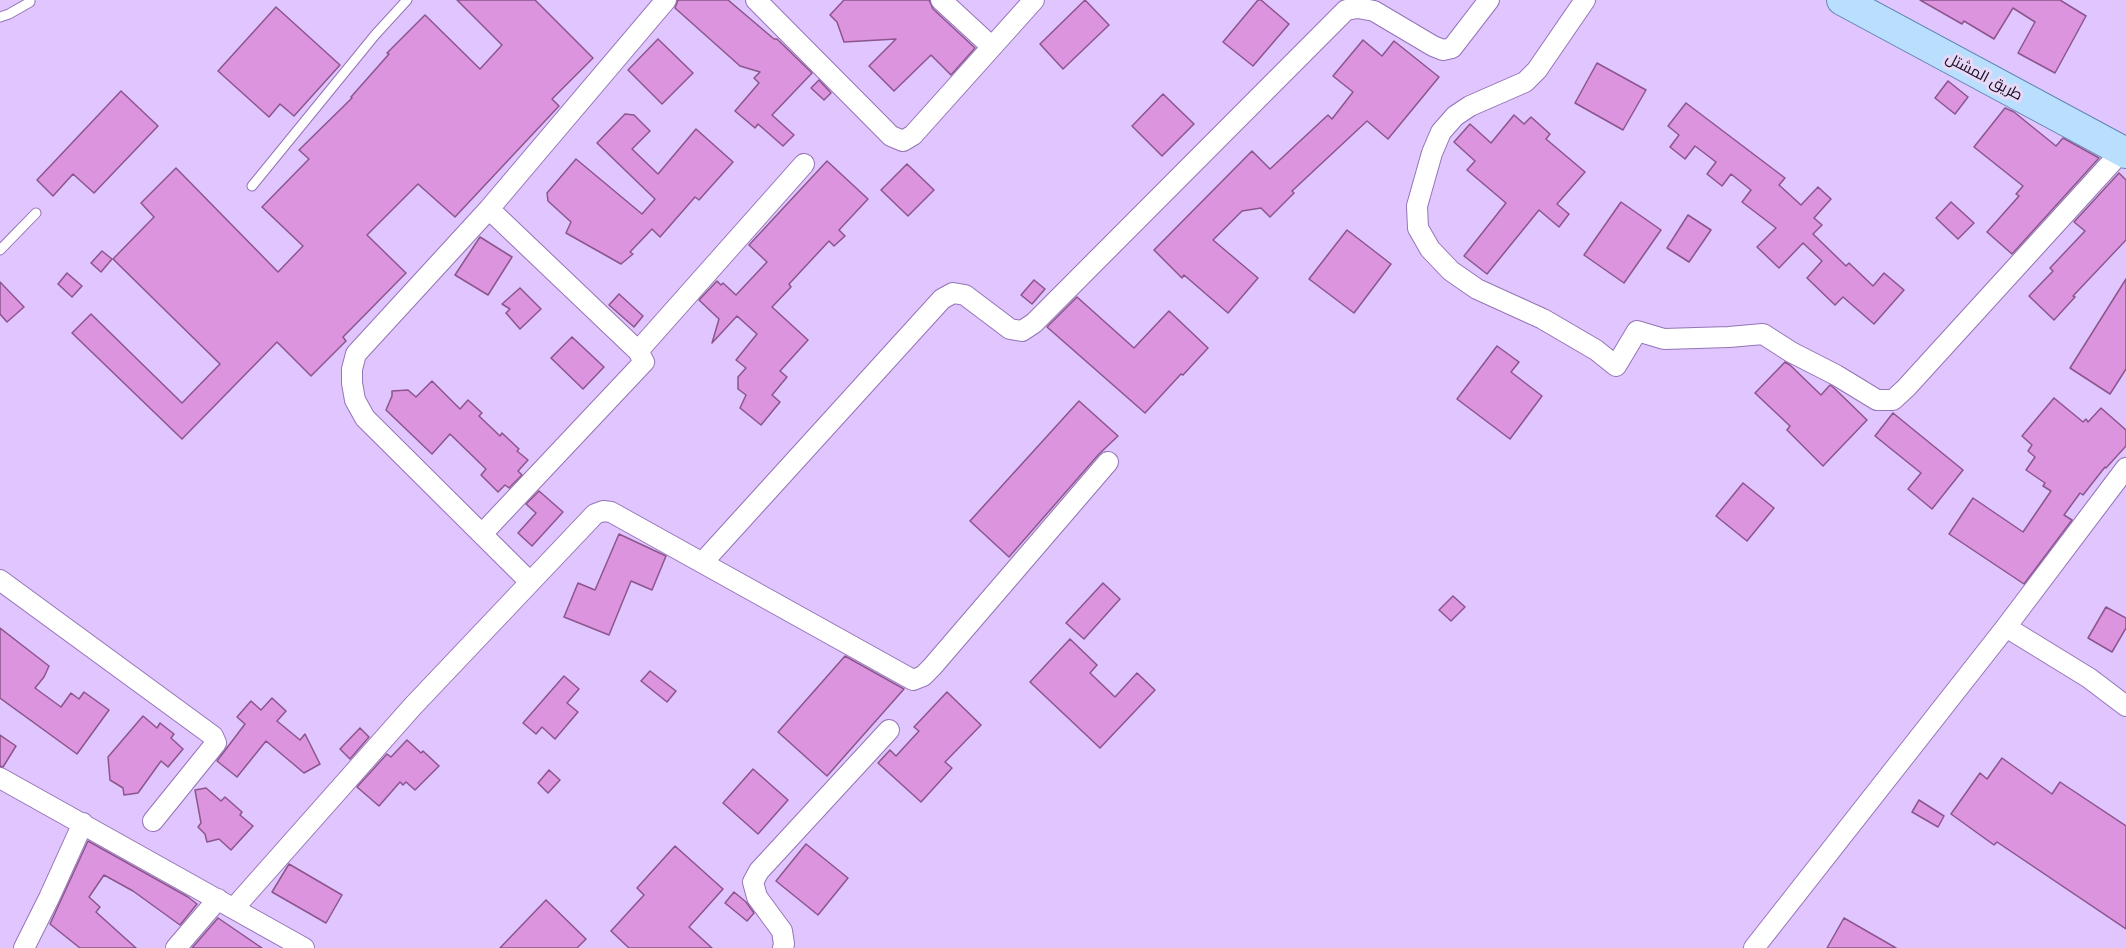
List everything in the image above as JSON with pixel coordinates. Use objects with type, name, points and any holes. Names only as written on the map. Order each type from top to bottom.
[{"type":"main road","name":"طريق المشتل","points":[[1842,0],[2124,152]]},
{"type":"street","points":[[530,582],[365,418],[356,400],[352,369],[356,354],[489,209],[666,0]]},
{"type":"street","points":[[756,0],[891,136],[903,141],[913,135],[1034,0]]},
{"type":"street","points":[[941,0],[991,46]]},
{"type":"street","points":[[703,562],[942,299],[953,293],[965,295],[1010,329],[1022,331],[1034,322],[1346,10],[1358,8],[1374,10],[1443,50],[1452,48],[1489,0]]},
{"type":"street","points":[[1586,0],[1538,70],[1525,82],[1470,106],[1455,116],[1442,132],[1432,153],[1417,206],[1418,228],[1430,249],[1451,271],[1477,289],[1543,320],[1596,350],[1616,366],[1636,331],[1665,339],[1729,337],[1763,333],[1791,352],[1836,375],[1877,400],[1893,400],[2124,152]]},
{"type":"street","points":[[638,351],[804,164]]},
{"type":"street","points":[[482,534],[644,362],[638,351],[489,209]]},
{"type":"street","points":[[176,948],[226,903],[594,514],[603,511],[611,512],[913,680],[923,676],[932,667],[1108,462]]},
{"type":"street","points":[[1754,948],[2006,627],[2126,468]]},
{"type":"street","points":[[0,580],[213,736],[216,744],[153,821]]},
{"type":"street","points":[[2006,627],[2089,678],[2126,706]]},
{"type":"street","points":[[783,948],[782,931],[757,897],[753,882],[759,871],[889,730]]},
{"type":"street","points":[[0,778],[304,948]]},
{"type":"street","points":[[24,948],[83,823]]},
{"type":"lane","points":[[0,17],[9,14],[30,0]]},
{"type":"lane","points":[[252,186],[375,35],[407,0]]},
{"type":"lane","points":[[0,250],[36,213]]},
{"type":"building","points":[[457,0],[535,0],[593,58],[552,99],[559,106],[455,217],[418,184],[367,235],[406,273],[343,337],[346,341],[311,376],[277,342],[182,439],[72,333],[91,314],[182,403],[220,364],[113,259],[154,217],[141,203],[176,168],[278,272],[303,246],[262,207],[309,159],[299,150],[352,98],[389,54],[387,53],[425,15],[480,69],[502,45]]},
{"type":"building","points":[[678,0],[728,0],[774,39],[777,39],[812,73],[772,115],[794,135],[783,146],[758,124],[755,128],[735,111],[759,83],[754,78],[760,72],[740,66],[675,8]]},
{"type":"building","points":[[844,0],[929,0],[933,9],[975,48],[951,75],[931,55],[894,91],[869,66],[896,39],[844,42],[837,22],[830,15]]},
{"type":"building","points":[[1085,0],[1109,25],[1063,69],[1040,44]]},
{"type":"building","points":[[1258,0],[1261,0],[1289,24],[1253,66],[1223,42]]},
{"type":"building","points":[[1920,0],[2060,0],[2086,16],[2055,73],[2018,53],[2035,22],[2013,8],[1994,39],[1964,21],[1962,24]]},
{"type":"building","points":[[276,7],[340,65],[294,116],[280,104],[269,117],[218,71]]},
{"type":"building","points":[[658,39],[693,73],[662,104],[628,70]]},
{"type":"building","points":[[1363,40],[1382,56],[1394,41],[1439,77],[1388,139],[1367,121],[1292,191],[1294,193],[1270,217],[1261,208],[1242,211],[1213,240],[1258,278],[1228,313],[1184,275],[1182,278],[1154,250],[1252,151],[1270,169],[1328,115],[1332,119],[1353,92],[1333,76]]},
{"type":"building","points":[[1597,63],[1646,90],[1623,130],[1575,103]]},
{"type":"building","points":[[819,80],[831,93],[824,100],[811,88]]},
{"type":"building","points":[[1948,81],[1968,97],[1955,114],[1935,98]]},
{"type":"building","points":[[121,91],[158,126],[94,193],[73,174],[53,196],[37,180]]},
{"type":"building","points":[[1163,94],[1194,124],[1162,156],[1132,126]]},
{"type":"building","points":[[1686,103],[1785,178],[1779,185],[1801,205],[1818,187],[1831,199],[1814,218],[1822,225],[1813,234],[1846,266],[1849,263],[1873,286],[1884,273],[1904,290],[1874,324],[1843,297],[1835,305],[1807,278],[1822,261],[1803,243],[1779,268],[1757,247],[1776,228],[1742,202],[1751,190],[1731,174],[1722,186],[1707,174],[1716,162],[1695,146],[1685,159],[1670,147],[1679,135],[1668,126]]},
{"type":"building","points":[[2005,108],[2014,112],[2056,146],[2063,138],[2099,158],[2012,254],[1987,232],[2019,196],[2016,194],[2023,186],[1974,147]]},
{"type":"building","points":[[625,114],[634,115],[650,131],[632,149],[658,174],[696,129],[733,162],[699,200],[695,197],[660,237],[652,229],[630,252],[633,254],[621,264],[566,233],[571,222],[548,201],[547,193],[576,159],[642,214],[655,199],[597,143]]},
{"type":"building","points":[[1514,115],[1524,124],[1531,117],[1550,134],[1546,139],[1585,172],[1557,204],[1569,214],[1559,227],[1539,210],[1487,274],[1464,256],[1506,203],[1467,170],[1475,161],[1454,142],[1470,124],[1491,143]]},
{"type":"building","points":[[827,161],[868,199],[839,230],[845,236],[834,246],[829,241],[789,284],[791,287],[772,307],[808,340],[780,371],[787,377],[772,395],[780,402],[761,425],[740,408],[746,395],[738,389],[738,377],[746,368],[736,360],[757,334],[737,316],[712,343],[719,319],[699,300],[717,281],[721,285],[723,283],[736,295],[767,262],[749,245]]},
{"type":"building","points":[[907,164],[934,190],[908,216],[881,190]]},
{"type":"building","points":[[2119,173],[2126,180],[2126,240],[2073,296],[2075,297],[2054,320],[2029,296],[2053,271],[2050,268],[2085,231],[2074,222]]},
{"type":"building","points":[[1621,202],[1661,230],[1624,283],[1584,255]]},
{"type":"building","points":[[1951,202],[1974,223],[1958,239],[1936,218]]},
{"type":"building","points":[[1688,215],[1711,230],[1689,262],[1667,248]]},
{"type":"building","points":[[1347,230],[1391,264],[1354,313],[1309,279]]},
{"type":"building","points":[[480,237],[512,257],[488,295],[455,275]]},
{"type":"building","points":[[102,251],[112,259],[101,272],[91,263]]},
{"type":"building","points":[[67,273],[82,286],[72,297],[58,284]]},
{"type":"building","points":[[2126,279],[2126,369],[2110,394],[2070,368]]},
{"type":"building","points":[[1034,280],[1045,289],[1032,304],[1021,295]]},
{"type":"building","points":[[0,282],[24,307],[7,322],[0,314]]},
{"type":"building","points":[[520,288],[541,309],[520,329],[506,313],[510,309],[502,304]]},
{"type":"building","points":[[619,294],[643,316],[634,327],[609,305]]},
{"type":"building","points":[[1077,297],[1134,348],[1169,311],[1208,348],[1145,413],[1047,327]]},
{"type":"building","points":[[572,337],[604,367],[583,389],[551,358]]},
{"type":"building","points":[[1497,346],[1519,362],[1511,372],[1542,396],[1510,439],[1457,399]]},
{"type":"building","points":[[1785,362],[1821,395],[1830,385],[1867,420],[1823,466],[1787,430],[1790,426],[1755,393]]},
{"type":"building","points":[[432,381],[460,409],[468,400],[482,413],[479,416],[500,436],[502,433],[528,460],[518,471],[522,475],[509,488],[505,485],[498,492],[481,475],[486,469],[450,434],[432,454],[386,410],[392,391],[408,390],[416,397]]},
{"type":"building","points":[[2054,398],[2083,422],[2086,419],[2088,422],[2101,408],[2126,430],[2126,446],[2105,467],[2083,495],[2080,493],[2064,515],[2072,520],[2024,584],[1949,534],[1973,498],[2023,532],[2051,491],[2043,486],[2045,483],[2026,470],[2035,457],[2028,451],[2032,445],[2022,436]]},
{"type":"building","points":[[1079,401],[1118,436],[1099,454],[1009,557],[970,521]]},
{"type":"building","points":[[1893,413],[1963,470],[1932,509],[1908,489],[1921,473],[1875,436]]},
{"type":"building","points":[[1743,483],[1774,508],[1747,541],[1716,516]]},
{"type":"building","points":[[539,491],[563,512],[532,546],[518,533],[536,513],[526,504]]},
{"type":"building","points":[[619,534],[666,556],[652,590],[631,581],[609,635],[564,617],[578,583],[595,590]]},
{"type":"building","points":[[1103,583],[1120,599],[1084,639],[1066,623]]},
{"type":"building","points":[[1453,596],[1465,607],[1451,621],[1439,610]]},
{"type":"building","points":[[2106,607],[2126,618],[2126,628],[2112,652],[2088,638]]},
{"type":"building","points":[[0,628],[49,666],[35,688],[61,707],[71,693],[79,699],[84,692],[109,710],[77,754],[0,698]]},
{"type":"building","points":[[1070,639],[1097,665],[1090,673],[1115,697],[1137,673],[1155,690],[1100,748],[1030,682]]},
{"type":"building","points":[[845,656],[904,689],[827,776],[778,732]]},
{"type":"building","points":[[650,671],[676,691],[667,702],[641,681]]},
{"type":"building","points":[[564,676],[579,689],[567,703],[578,712],[555,739],[542,727],[536,734],[523,723]]},
{"type":"building","points":[[947,692],[981,725],[945,762],[952,768],[921,802],[878,763],[890,750],[896,756],[919,731],[914,727]]},
{"type":"building","points":[[272,698],[286,711],[277,721],[300,740],[305,734],[320,764],[304,773],[266,741],[237,777],[217,761],[245,724],[237,717],[251,701],[261,710]]},
{"type":"building","points":[[143,716],[157,728],[160,723],[174,734],[171,738],[183,749],[168,767],[161,761],[138,793],[124,795],[123,788],[110,780],[108,757]]},
{"type":"building","points":[[360,728],[369,737],[350,759],[340,749]]},
{"type":"building","points":[[0,735],[16,746],[3,767],[0,766]]},
{"type":"building","points":[[407,740],[439,766],[415,790],[406,782],[403,785],[400,782],[379,806],[357,787],[387,754],[391,757]]},
{"type":"building","points":[[2002,758],[2052,794],[2060,782],[2126,826],[2126,929],[1997,842],[1994,845],[1951,814],[1980,773],[1987,779]]},
{"type":"building","points":[[753,769],[788,800],[758,834],[723,803]]},
{"type":"building","points":[[549,770],[560,780],[548,793],[538,783]]},
{"type":"building","points":[[206,788],[221,801],[225,797],[242,812],[240,815],[253,826],[231,850],[219,839],[207,842],[205,834],[198,827],[201,823],[195,790]]},
{"type":"building","points":[[1919,800],[1944,816],[1938,827],[1912,812]]},
{"type":"building","points":[[88,841],[197,904],[180,925],[133,891],[104,875],[89,897],[100,907],[96,912],[136,948],[80,948],[50,924]]},
{"type":"building","points":[[806,844],[848,878],[818,915],[776,881]]},
{"type":"building","points":[[675,846],[723,889],[689,927],[712,948],[629,948],[611,931],[644,895],[637,888]]},
{"type":"building","points":[[289,864],[342,895],[326,923],[272,892]]},
{"type":"building","points":[[734,892],[754,913],[747,921],[725,903]]},
{"type":"building","points":[[546,900],[586,939],[577,948],[500,948]]},
{"type":"building","points":[[218,918],[262,948],[192,948]]},
{"type":"building","points":[[1844,918],[1896,948],[1827,948]]}]
